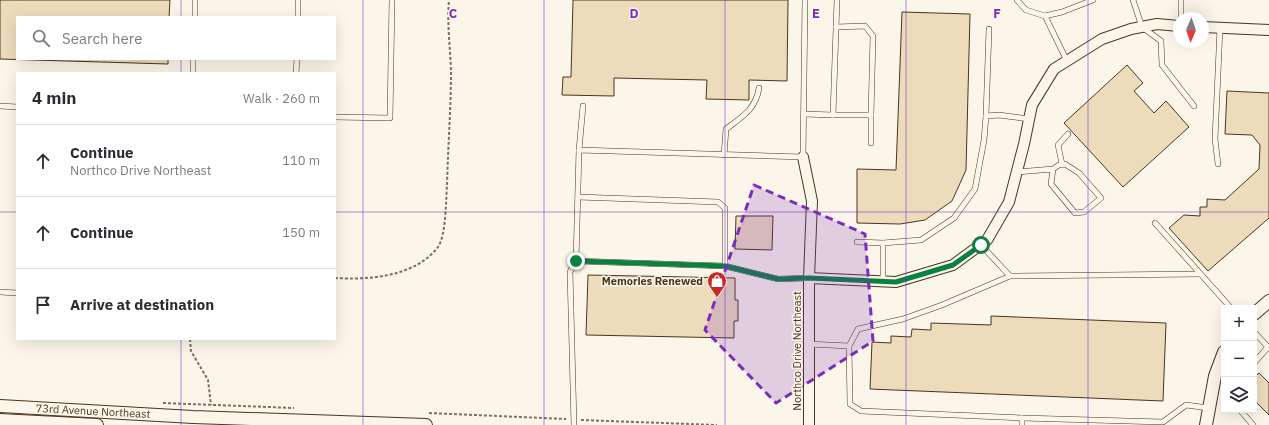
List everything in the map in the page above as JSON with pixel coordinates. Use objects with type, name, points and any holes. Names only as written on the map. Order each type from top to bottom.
[{"type":"street","name":"Northco Drive Northeast","points":[[809,278],[896,282],[953,265],[987,240],[1009,202],[1032,105],[1054,69],[1102,39],[1130,28],[1156,24],[1173,25]]},
{"type":"street","points":[[1209,27],[1269,30]]},
{"type":"street","name":"Northco Drive Northeast","points":[[803,157],[812,201],[808,344],[809,425]]},
{"type":"street","points":[[1257,311],[1269,301]]},
{"type":"street","points":[[1206,425],[1215,376],[1221,360]]},
{"type":"street","name":"73rd Avenue Northeast","points":[[0,406],[211,418],[426,425]]},
{"type":"street","name":"73rd Avenue Northeast","points":[[0,420],[98,425]]},
{"type":"lane","points":[[195,0],[195,16]]},
{"type":"lane","points":[[298,0],[298,16]]},
{"type":"lane","points":[[336,117],[390,118],[392,0]]},
{"type":"lane","points":[[579,150],[803,157],[805,0]]},
{"type":"lane","points":[[833,115],[837,0]]},
{"type":"lane","points":[[1017,0],[1026,10],[1044,16],[1062,12],[1093,0]]},
{"type":"lane","points":[[1133,0],[1142,27],[1161,41],[1162,65],[1194,106]]},
{"type":"lane","points":[[1181,12],[1182,0]]},
{"type":"lane","points":[[1044,16],[1067,61]]},
{"type":"lane","points":[[836,27],[865,26],[873,36],[871,143]]},
{"type":"lane","points":[[1218,164],[1215,139],[1220,28]]},
{"type":"lane","points":[[857,242],[883,243],[921,240],[954,218],[975,189],[984,140],[989,29]]},
{"type":"lane","points":[[193,60],[193,72]]},
{"type":"lane","points":[[296,72],[297,60]]},
{"type":"lane","points":[[724,155],[726,129],[748,113],[758,96],[759,88]]},
{"type":"lane","points":[[0,106],[16,107]]},
{"type":"lane","points":[[574,425],[570,272],[576,261],[579,150],[583,106]]},
{"type":"lane","points":[[804,114],[871,116]]},
{"type":"lane","points":[[986,116],[999,115],[1029,119]]},
{"type":"lane","points":[[1062,164],[1058,145],[1068,134]]},
{"type":"lane","points":[[1065,164],[1079,173],[1101,198],[1084,212],[1075,213],[1051,184],[1053,170],[1058,165],[1065,164]]},
{"type":"lane","points":[[1017,172],[1053,170]]},
{"type":"lane","points":[[578,197],[718,202],[725,208],[725,266]]},
{"type":"lane","points":[[1155,223],[1228,305]]},
{"type":"lane","points":[[883,243],[883,281]]},
{"type":"lane","points":[[981,245],[1010,276]]},
{"type":"lane","points":[[576,261],[725,266],[778,279],[809,278]]},
{"type":"lane","points":[[1200,274],[1010,276],[942,305],[902,320],[858,329],[849,346],[850,404],[861,411],[1164,422],[1186,405],[1209,408]]},
{"type":"lane","points":[[0,292],[16,293]]},
{"type":"lane","points":[[1257,335],[1268,345],[1257,359]]},
{"type":"lane","points":[[808,344],[849,346]]},
{"type":"lane","points":[[1243,413],[1253,425]]},
{"type":"lane","points":[[1022,418],[1022,425]]},
{"type":"path","points":[[336,278],[376,278],[400,272],[426,259],[439,246],[445,221],[451,70],[448,12],[449,0]]},
{"type":"path","points":[[190,340],[191,351],[208,380],[211,418]]},
{"type":"highlighted area","points":[[754,185],[865,234],[873,341],[776,403],[705,330]]},
{"type":"building","points":[[0,0],[170,0],[169,16],[16,16],[16,59],[0,59]]},
{"type":"building","points":[[573,0],[788,0],[787,81],[749,80],[749,100],[706,99],[707,80],[614,78],[614,96],[562,95],[563,77],[571,77]]},
{"type":"building","points":[[902,12],[970,14],[966,170],[952,201],[925,220],[900,224],[857,223],[857,169],[896,170]]},
{"type":"building","points":[[34,60],[168,60],[168,64]]},
{"type":"building","points":[[1127,65],[1143,83],[1134,91],[1154,113],[1166,101],[1189,127],[1123,187],[1064,123]]},
{"type":"building","points":[[1227,91],[1269,93],[1269,218],[1208,271],[1169,228],[1184,215],[1200,216],[1200,207],[1207,207],[1207,199],[1225,200],[1259,169],[1260,145],[1252,135],[1225,134]]},
{"type":"building","points":[[736,216],[773,216],[772,250],[735,249]]},
{"type":"building","points":[[588,275],[735,278],[735,300],[738,300],[738,321],[734,321],[734,338],[586,335]]},
{"type":"building","points":[[991,316],[1166,323],[1163,401],[870,389],[872,342],[891,343],[891,336],[911,337],[912,329],[931,330],[931,323],[991,325]]},
{"type":"building","points":[[1259,373],[1269,383],[1269,415],[1257,403],[1257,375]]},
{"type":"place","name":"Memories Renewed","points":[[717,298]]},
{"type":"route","points":[[576,261],[725,266],[764,274],[778,279],[809,278],[896,282],[953,265],[981,245]]}]
